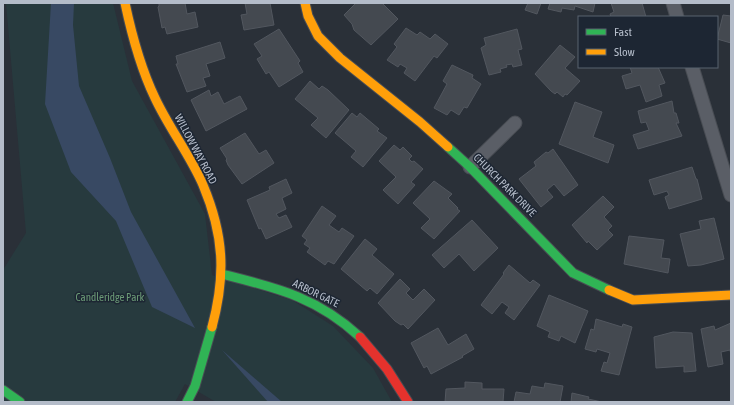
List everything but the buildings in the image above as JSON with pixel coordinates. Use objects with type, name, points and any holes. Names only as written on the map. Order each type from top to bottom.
[{"type":"street","name":"WILLOW WAY ROAD","points":[[125,3],[132,38],[143,72],[155,99],[203,185],[215,216],[220,236],[222,274],[219,301],[195,386],[187,402]]},
{"type":"street","name":"CHURCH PARK DRIVE","points":[[305,3],[308,16],[318,36],[340,58],[420,122],[470,167],[521,217],[558,259],[573,273],[633,300],[660,300],[731,295]]},
{"type":"street","points":[[672,3],[676,16]]},
{"type":"street","points":[[692,68],[731,195]]},
{"type":"street","points":[[470,167],[515,123]]},
{"type":"street","name":"ARBOR GATE","points":[[222,274],[292,294],[330,312],[362,337],[381,360],[408,402]]},
{"type":"street","points":[[3,390],[20,402]]},
{"type":"green space","name":"Candleridge Park","points":[[6,3],[113,3],[132,81],[205,214],[212,275],[292,300],[333,326],[373,368],[392,402],[216,402],[185,384],[175,402],[3,402],[3,270],[26,233]]},
{"type":"water","points":[[51,3],[74,3],[73,25],[79,86],[131,212],[195,328],[152,307],[116,221],[71,172],[45,104]]},
{"type":"water","points":[[222,350],[282,402],[268,402]]},
{"type":"traffic: fast","points":[[448,147],[470,167],[573,273],[609,290]]},
{"type":"traffic: fast","points":[[222,274],[261,284],[312,303],[344,323],[360,337]]},
{"type":"traffic: fast","points":[[187,402],[195,386],[212,327]]},
{"type":"traffic: fast","points":[[3,390],[20,402]]},
{"type":"traffic: slow","points":[[125,3],[137,51],[145,75],[161,109],[198,174],[210,203],[215,221],[219,238],[221,272],[212,327]]},
{"type":"traffic: slow","points":[[305,3],[308,16],[318,36],[340,58],[420,122],[448,147]]},
{"type":"traffic: slow","points":[[609,290],[633,300],[731,295]]},
{"type":"traffic: jam","points":[[360,337],[387,369],[408,402]]}]
